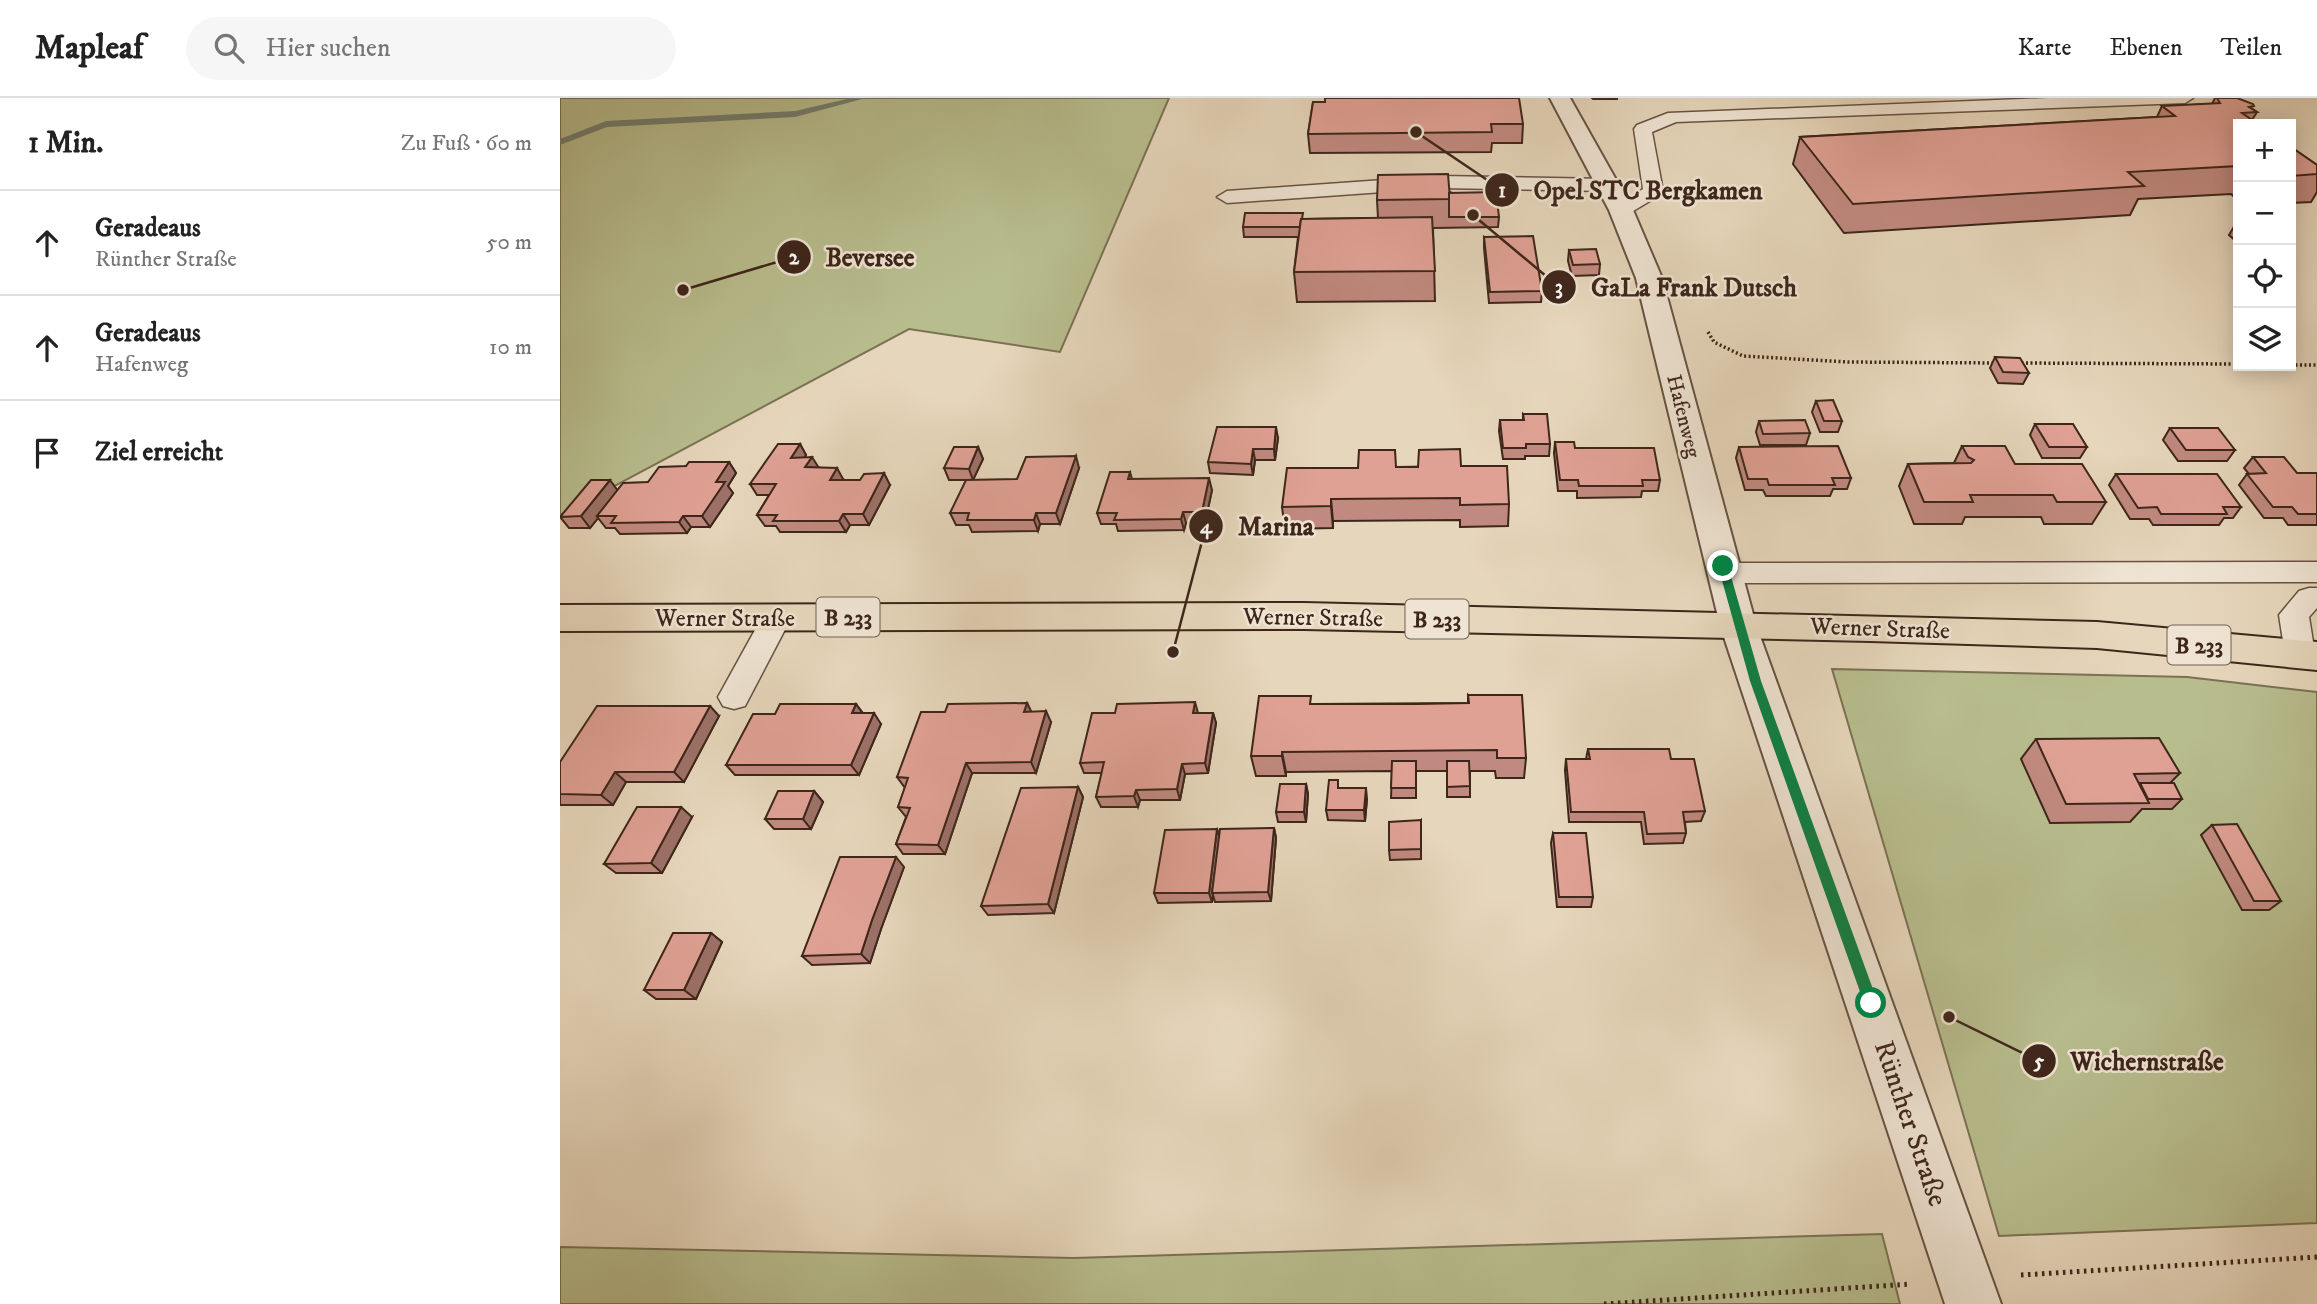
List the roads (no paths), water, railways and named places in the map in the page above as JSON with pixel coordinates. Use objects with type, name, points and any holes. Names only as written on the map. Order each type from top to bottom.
[{"type":"main road","name":"Werner Straße","points":[[560,618],[1292,616],[1738,625],[2097,635],[2308,655]]},
{"type":"street","name":"Hafenweg","points":[[1560,98],[1621,210],[1649,278],[1738,625]]},
{"type":"street","name":"Rünther Straße","points":[[1738,625],[1969,1292]]},
{"type":"lane","points":[[1621,210],[1653,191],[1643,129],[1674,117],[1846,113],[2185,98]]},
{"type":"lane","points":[[1227,197],[1440,182],[1608,185]]},
{"type":"lane","points":[[1725,573],[2317,572]]},
{"type":"lane","points":[[2308,655],[2294,615],[2309,598],[2317,598]]},
{"type":"lane","points":[[734,697],[776,618]]},
{"type":"waterway","points":[[560,142],[606,124],[795,114],[862,98]]},
{"type":"place","name":"Opel STC Bergkamen","points":[[1416,132]]},
{"type":"place","name":"GaLa Frank Dutsch","points":[[1473,215]]},
{"type":"place","name":"Beversee","points":[[683,290]]},
{"type":"place","name":"Marina","points":[[1173,652]]},
{"type":"place","name":"Wichernstraße","points":[[1949,1017]]}]
